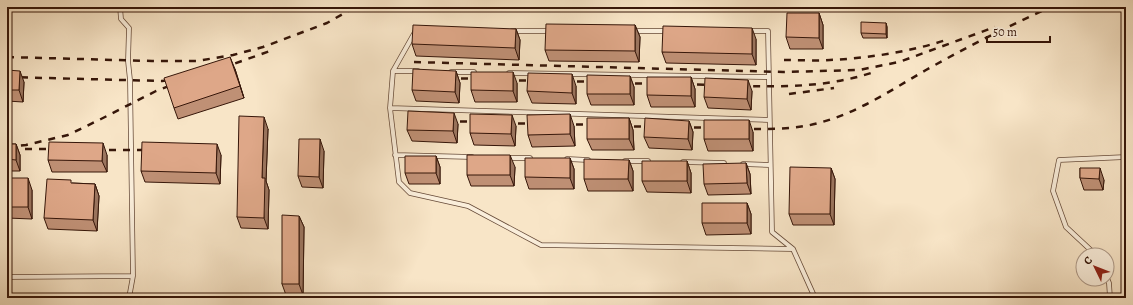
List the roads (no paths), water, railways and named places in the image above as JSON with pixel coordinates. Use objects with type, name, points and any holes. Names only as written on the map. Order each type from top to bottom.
[{"type":"lane","points":[[120,7],[120,19],[129,28],[128,61],[130,80],[133,276],[129,298]]},
{"type":"lane","points":[[424,30],[416,30],[393,71],[390,108],[395,155],[399,182],[410,193],[468,206],[541,245],[793,249]]},
{"type":"lane","points":[[510,31],[557,31]]},
{"type":"lane","points":[[627,31],[674,31]]},
{"type":"lane","points":[[745,31],[768,31],[772,232],[793,249],[814,298]]},
{"type":"lane","points":[[393,71],[425,71]]},
{"type":"lane","points":[[449,72],[481,72]]},
{"type":"lane","points":[[505,73],[769,77]]},
{"type":"lane","points":[[390,108],[770,120]]},
{"type":"lane","points":[[395,155],[475,157]]},
{"type":"lane","points":[[499,157],[539,158]]},
{"type":"lane","points":[[1087,247],[1066,227],[1053,191],[1059,160],[1126,157]]},
{"type":"lane","points":[[563,159],[595,160]]},
{"type":"lane","points":[[619,161],[650,161]]},
{"type":"lane","points":[[674,162],[730,164]]},
{"type":"lane","points":[[738,164],[770,165]]},
{"type":"lane","points":[[7,277],[133,276]]},
{"type":"lane","points":[[1109,287],[1110,298]]},
{"type":"railway","points":[[7,57],[197,61],[233,55],[263,47],[327,23],[355,7]]},
{"type":"railway","points":[[740,129],[792,128],[812,125],[836,118],[876,99],[972,45],[1051,7]]},
{"type":"railway","points":[[414,62],[783,72],[859,70],[899,62],[995,27]]},
{"type":"railway","points":[[784,60],[824,60],[874,56],[918,48],[946,40]]},
{"type":"railway","points":[[222,68],[273,50]]},
{"type":"railway","points":[[739,86],[807,85],[841,81],[874,72]]},
{"type":"railway","points":[[7,77],[162,81],[176,79]]},
{"type":"railway","points":[[447,78],[481,79]]},
{"type":"railway","points":[[505,80],[539,81]]},
{"type":"railway","points":[[563,81],[597,82]]},
{"type":"railway","points":[[7,147],[26,145],[68,135],[156,91],[177,83]]},
{"type":"railway","points":[[621,83],[657,84]]},
{"type":"railway","points":[[683,84],[715,85]]},
{"type":"railway","points":[[789,94],[834,88]]},
{"type":"railway","points":[[446,121],[480,122]]},
{"type":"railway","points":[[504,123],[538,124]]},
{"type":"railway","points":[[562,124],[598,125]]},
{"type":"railway","points":[[620,126],[656,127]]},
{"type":"railway","points":[[680,127],[714,128]]},
{"type":"railway","points":[[25,149],[59,149]]},
{"type":"railway","points":[[95,150],[153,150]]}]
